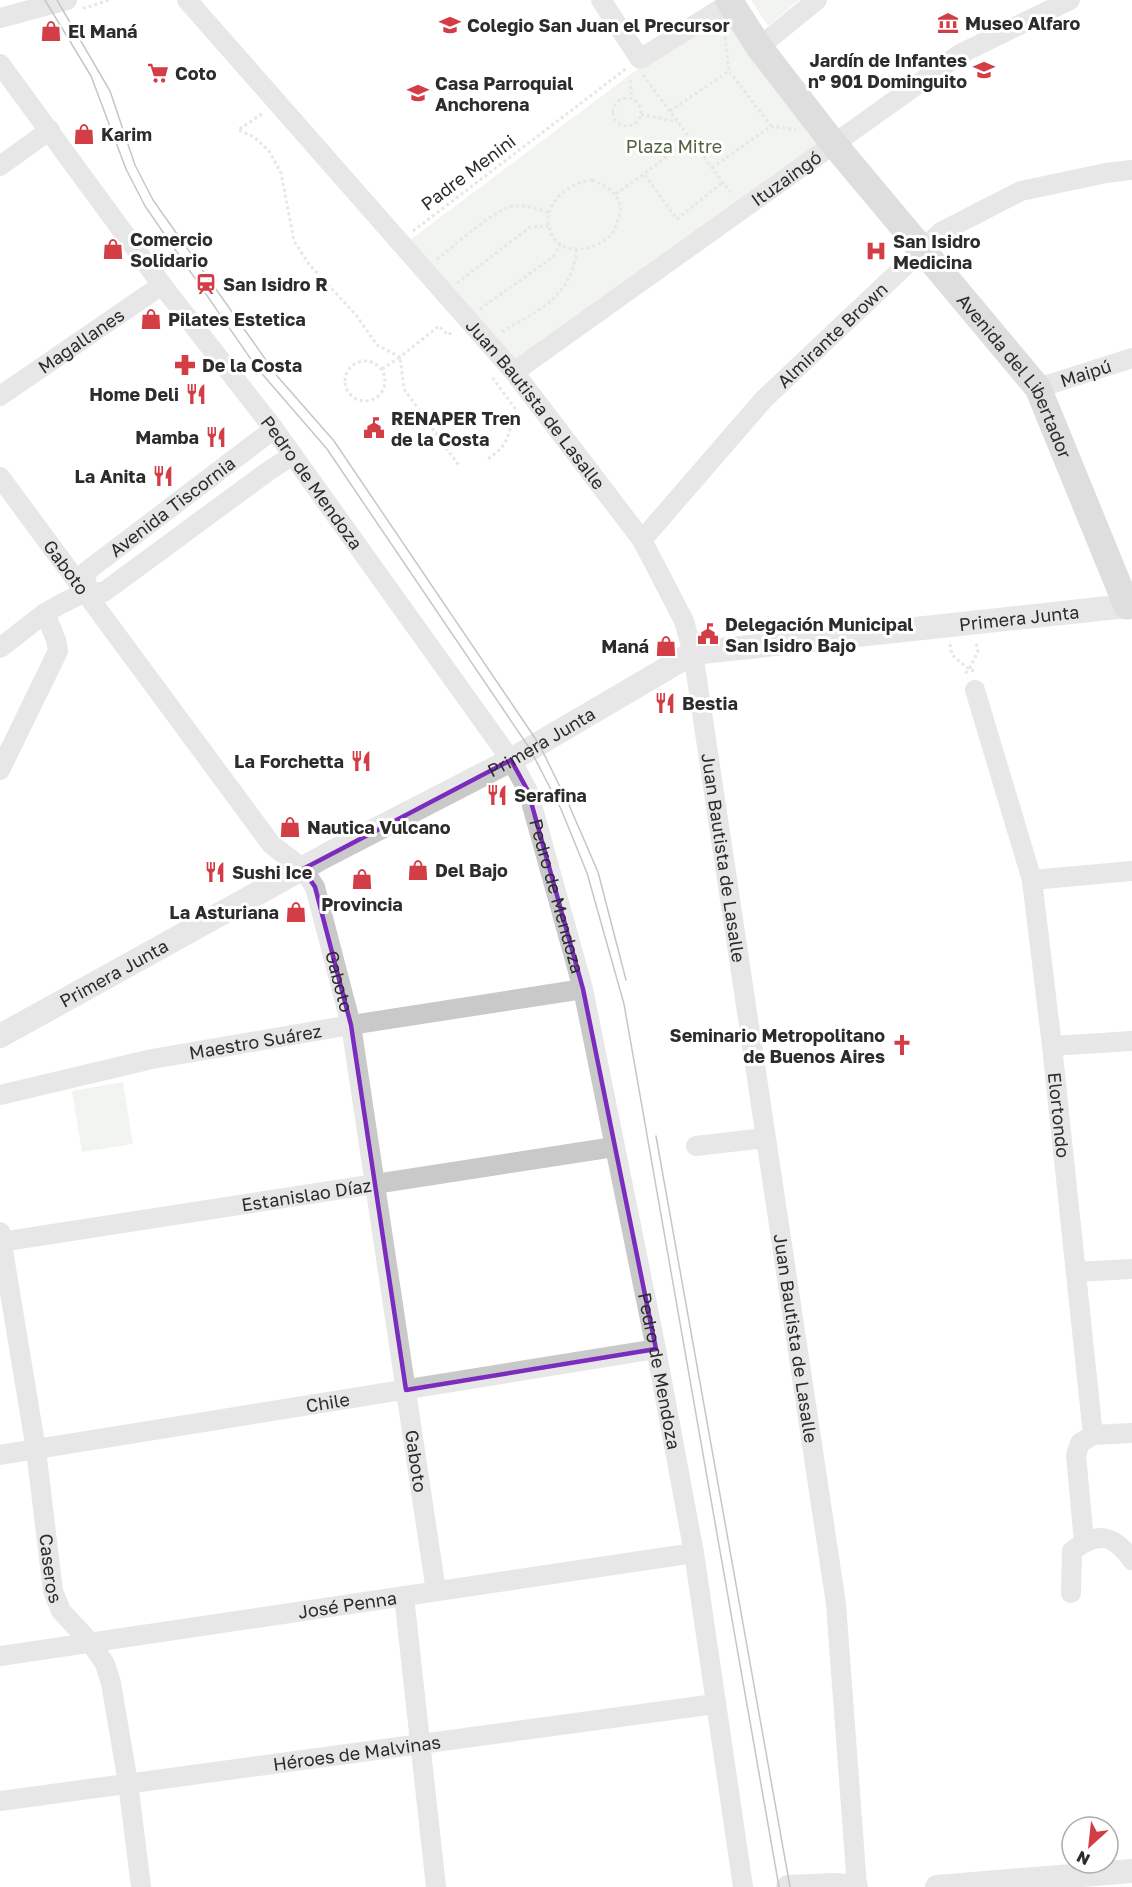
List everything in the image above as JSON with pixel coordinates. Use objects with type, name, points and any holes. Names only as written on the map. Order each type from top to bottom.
[{"type":"main road","name":"Avenida del Libertador","points":[[727,4],[829,139],[1038,388],[1130,605]]},
{"type":"street","name":"Juan Bautista de Lasalle","points":[[187,0],[514,372],[642,540],[684,621],[693,653],[836,1604],[857,1887]]},
{"type":"street","points":[[601,0],[641,67],[727,4]]},
{"type":"street","points":[[759,47],[817,0]]},
{"type":"street","name":"Ituzaingó","points":[[514,372],[829,139],[960,54],[1070,0]]},
{"type":"street","points":[[8,11],[74,2]]},
{"type":"street","name":"Pedro de Mendoza","points":[[0,64],[162,285],[293,455],[511,760],[528,791],[583,989],[656,1350],[694,1553],[743,1887]]},
{"type":"street","points":[[0,166],[50,130]]},
{"type":"street","name":"Almirante Brown","points":[[642,540],[764,399],[941,232],[1021,191],[1106,173],[1132,170]]},
{"type":"street","name":"Magallanes","points":[[0,396],[162,285]]},
{"type":"street","name":"Maipú","points":[[1038,388],[1132,358]]},
{"type":"street","name":"Avenida Tiscornia","points":[[85,592],[87,571],[274,429]]},
{"type":"street","name":"Avenida Tiscornia","points":[[0,648],[45,613],[85,592],[104,592],[293,455]]},
{"type":"street","name":"Gaboto","points":[[0,477],[271,844],[303,869],[315,887],[351,1025],[436,1591]]},
{"type":"street","name":"Primera Junta","points":[[0,1036],[325,855],[511,760],[693,653],[1130,605]]},
{"type":"street","points":[[0,770],[58,651],[45,613]]},
{"type":"street","name":"Elortondo","points":[[971,681],[1032,880],[1077,1272],[1093,1435]]},
{"type":"street","points":[[1032,880],[1132,871]]},
{"type":"street","name":"Maestro Suárez","points":[[0,1095],[152,1059],[583,989]]},
{"type":"street","points":[[1052,1046],[1132,1041]]},
{"type":"street","points":[[696,1146],[765,1138]]},
{"type":"street","name":"Estanislao Díaz","points":[[0,1239],[614,1147]]},
{"type":"street","name":"Caseros","points":[[0,1239],[36,1450],[53,1591],[61,1611],[91,1643],[105,1664],[111,1683],[128,1784],[141,1887]]},
{"type":"street","points":[[1077,1272],[1132,1269]]},
{"type":"street","name":"Chile","points":[[0,1455],[656,1350]]},
{"type":"street","points":[[1084,1542],[1076,1455],[1080,1443],[1093,1435],[1132,1433]]},
{"type":"street","points":[[1071,1593],[1072,1551],[1084,1542],[1099,1538],[1112,1539],[1132,1560]]},
{"type":"street","name":"José Penna","points":[[0,1656],[694,1553]]},
{"type":"street","points":[[404,1596],[436,1887]]},
{"type":"street","name":"Héroes de Malvinas","points":[[0,1801],[715,1704]]},
{"type":"street","points":[[937,1887],[1132,1871]]},
{"type":"street","points":[[788,1887],[834,1885],[857,1887]]},
{"type":"path","points":[[74,2],[85,8],[109,0]]},
{"type":"path","points":[[727,4],[729,71],[771,126],[829,139]]},
{"type":"path","points":[[641,67],[678,123],[730,192]]},
{"type":"path","name":"Padre Menini","points":[[399,242],[641,67]]},
{"type":"path","points":[[670,111],[729,71]]},
{"type":"path","points":[[630,80],[632,99]]},
{"type":"path","points":[[632,99],[639,105],[641,114],[637,122],[629,126],[620,125],[614,118],[613,109],[618,101],[632,99]]},
{"type":"path","points":[[266,111],[238,130],[254,137],[268,151],[281,173],[294,241],[309,264],[356,315],[377,345],[400,357]]},
{"type":"path","points":[[641,114],[678,123]]},
{"type":"path","points":[[712,168],[771,126]]},
{"type":"path","points":[[616,194],[690,138]]},
{"type":"path","points":[[644,174],[677,219],[723,182]]},
{"type":"path","points":[[592,180],[606,185],[621,202],[621,214],[610,236],[585,250],[560,245],[553,238],[548,226],[550,213],[559,195],[569,186],[581,181],[592,180]]},
{"type":"path","points":[[437,260],[484,223],[508,208],[530,206],[550,213]]},
{"type":"path","points":[[456,283],[530,227],[548,226]]},
{"type":"path","points":[[478,310],[553,257],[560,245]]},
{"type":"path","points":[[501,333],[547,305],[565,287],[574,268],[577,249]]},
{"type":"path","points":[[382,369],[439,326],[448,335],[457,328]]},
{"type":"path","points":[[400,357],[404,389],[460,467]]},
{"type":"path","points":[[371,361],[382,369],[386,381],[376,398],[370,401],[357,400],[347,391],[344,384],[347,371],[357,362],[371,361]]},
{"type":"path","points":[[488,459],[502,449],[509,438],[511,423],[517,411],[490,374]]},
{"type":"path","points":[[971,681],[969,669],[978,652]]},
{"type":"path","points":[[952,655],[969,669],[971,681]]},
{"type":"highlighted area","points":[[511,760],[528,791],[583,989],[656,1349],[406,1390],[351,1025],[315,887],[303,869]]},
{"type":"green space","points":[[751,0],[799,0],[768,26]]},
{"type":"green space","name":"Plaza Mitre","points":[[726,15],[821,143],[515,362],[410,240],[639,68]]},
{"type":"green space","points":[[123,1082],[133,1144],[82,1152],[72,1091]]},
{"type":"tram line","points":[[45,0],[91,76],[126,169],[145,206],[257,368],[327,449],[530,749],[561,809],[587,873],[624,1004],[779,1887]]},
{"type":"tram line","points":[[57,0],[110,91],[135,165],[153,200],[278,377],[334,441],[539,744],[598,872],[626,980]]},
{"type":"tram line","points":[[656,1136],[790,1887]]},
{"type":"place","name":"Museo Alfaro","points":[[948,23]]},
{"type":"place","name":"Colegio San Juan el Precursor","points":[[450,25]]},
{"type":"place","name":"El Maná","points":[[51,31]]},
{"type":"place","name":"Jardín de Infantes nº 901 Dominguito","points":[[984,70]]},
{"type":"place","name":"Coto","points":[[158,73]]},
{"type":"place","name":"Casa Parroquial Anchorena","points":[[418,93]]},
{"type":"place","name":"Karim","points":[[84,134]]},
{"type":"place","name":"Comercio Solidario","points":[[113,249]]},
{"type":"place","name":"San Isidro Medicina","points":[[876,251]]},
{"type":"place","name":"San Isidro R","points":[[206,284]]},
{"type":"place","name":"Pilates Estetica","points":[[151,319]]},
{"type":"place","name":"De la Costa","points":[[185,365]]},
{"type":"place","name":"Home Deli","points":[[196,394]]},
{"type":"place","name":"RENAPER Tren de la Costa","points":[[374,428]]},
{"type":"place","name":"Mamba","points":[[216,437]]},
{"type":"place","name":"La Anita","points":[[163,476]]},
{"type":"place","name":"Delegación Municipal San Isidro Bajo","points":[[708,634]]},
{"type":"place","name":"Maná","points":[[666,646]]},
{"type":"place","name":"Bestia","points":[[665,703]]},
{"type":"place","name":"La Forchetta","points":[[361,761]]},
{"type":"place","name":"Serafina","points":[[497,795]]},
{"type":"place","name":"Nautica Vulcano","points":[[290,827]]},
{"type":"place","name":"Del Bajo","points":[[418,870]]},
{"type":"place","name":"Sushi Ice","points":[[215,872]]},
{"type":"place","name":"Provincia","points":[[362,879]]},
{"type":"place","name":"La Asturiana","points":[[296,912]]},
{"type":"place","name":"Seminario Metropolitano de Buenos Aires","points":[[902,1045]]}]
